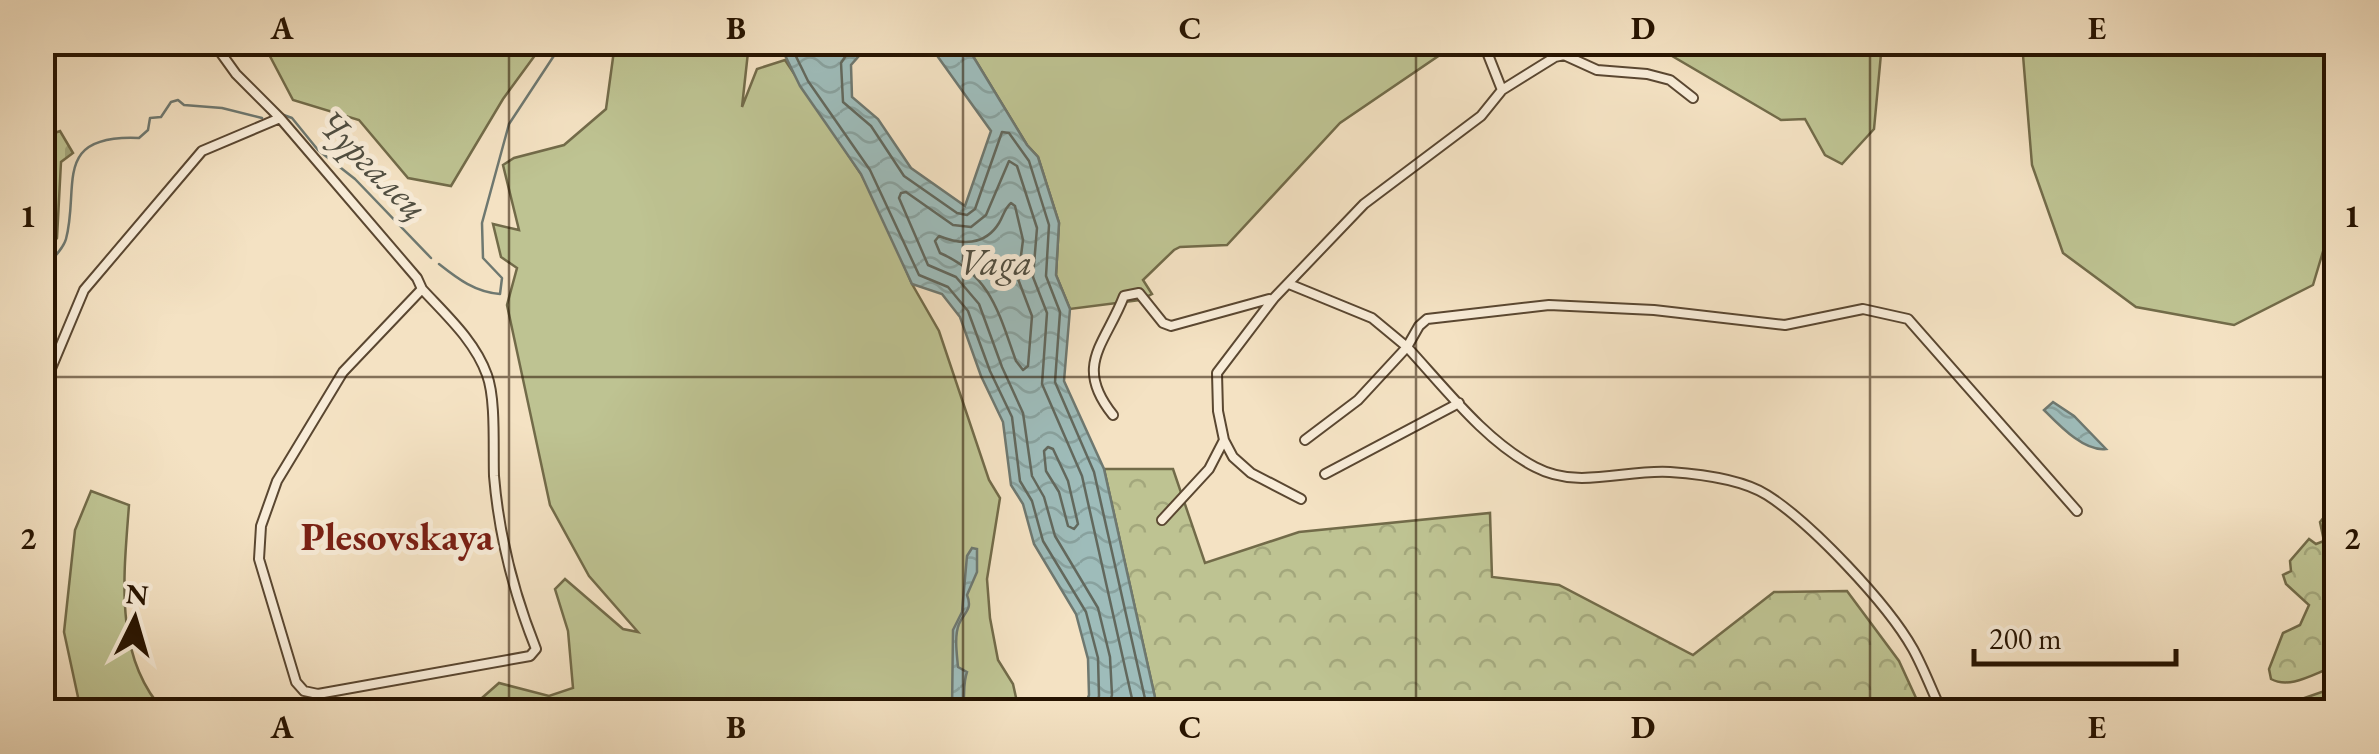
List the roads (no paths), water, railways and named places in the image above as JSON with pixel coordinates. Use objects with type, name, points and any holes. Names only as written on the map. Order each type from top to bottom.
[{"type":"street","points":[[213,42],[236,74],[280,118],[470,341],[489,378],[495,480],[504,544],[517,602],[536,650],[530,656],[318,694],[304,691],[296,682],[259,559],[261,526],[277,481],[343,372],[422,289]]},
{"type":"street","points":[[1484,42],[1502,90]]},
{"type":"street","points":[[1301,499],[1252,474],[1234,457],[1224,440],[1218,411],[1217,373],[1274,298],[1364,204],[1481,116],[1502,90],[1555,56],[1564,55],[1597,70],[1670,80],[1693,98]]},
{"type":"street","points":[[42,390],[84,290],[202,151],[280,118]]},
{"type":"street","points":[[1290,284],[1372,318],[1501,442],[1536,467],[1564,476],[1597,478],[1668,472],[1750,487],[1767,495],[1811,531],[1893,618],[1942,712]]},
{"type":"street","points":[[1114,415],[1098,395],[1094,361],[1124,296],[1139,293],[1163,323],[1171,326],[1274,298]]},
{"type":"street","points":[[1305,440],[1374,385],[1427,319],[1549,305],[1654,310],[1785,325],[1864,309],[1908,319],[2077,511]]},
{"type":"street","points":[[1325,474],[1459,403]]},
{"type":"street","points":[[1162,520],[1209,469],[1224,440]]},
{"type":"water","name":"Vaga","points":[[779,43],[864,43],[866,48],[851,65],[852,97],[878,119],[911,168],[965,206],[991,131],[928,43],[965,43],[1038,157],[1059,223],[1056,275],[1070,309],[1064,381],[1104,469],[1158,711],[1083,711],[1089,695],[1088,659],[1076,614],[1034,544],[1023,504],[1011,485],[1003,422],[960,317],[942,294],[912,284],[861,174],[800,86]]},
{"type":"water","points":[[2053,402],[2074,416],[2106,449],[2089,446],[2064,430],[2044,410]]},
{"type":"water","points":[[972,548],[977,549],[977,572],[956,640],[958,667],[967,672],[964,701],[962,711],[952,711],[953,630],[962,612],[967,556]]},
{"type":"waterway","name":"Чургалец","points":[[439,264],[475,288],[500,294],[502,278],[483,258],[482,223],[509,124],[563,42]]},
{"type":"waterway","name":"Чургалец","points":[[42,270],[64,243],[75,168],[81,154],[92,145],[111,139],[139,138],[148,130],[150,118],[161,117],[171,102],[178,100],[184,105],[222,108],[262,118]]},
{"type":"waterway","name":"Чургалец","points":[[281,114],[292,118],[318,150],[355,179],[431,258]]},
{"type":"district","name":"Plesovskaya","points":[[397,536]]}]
